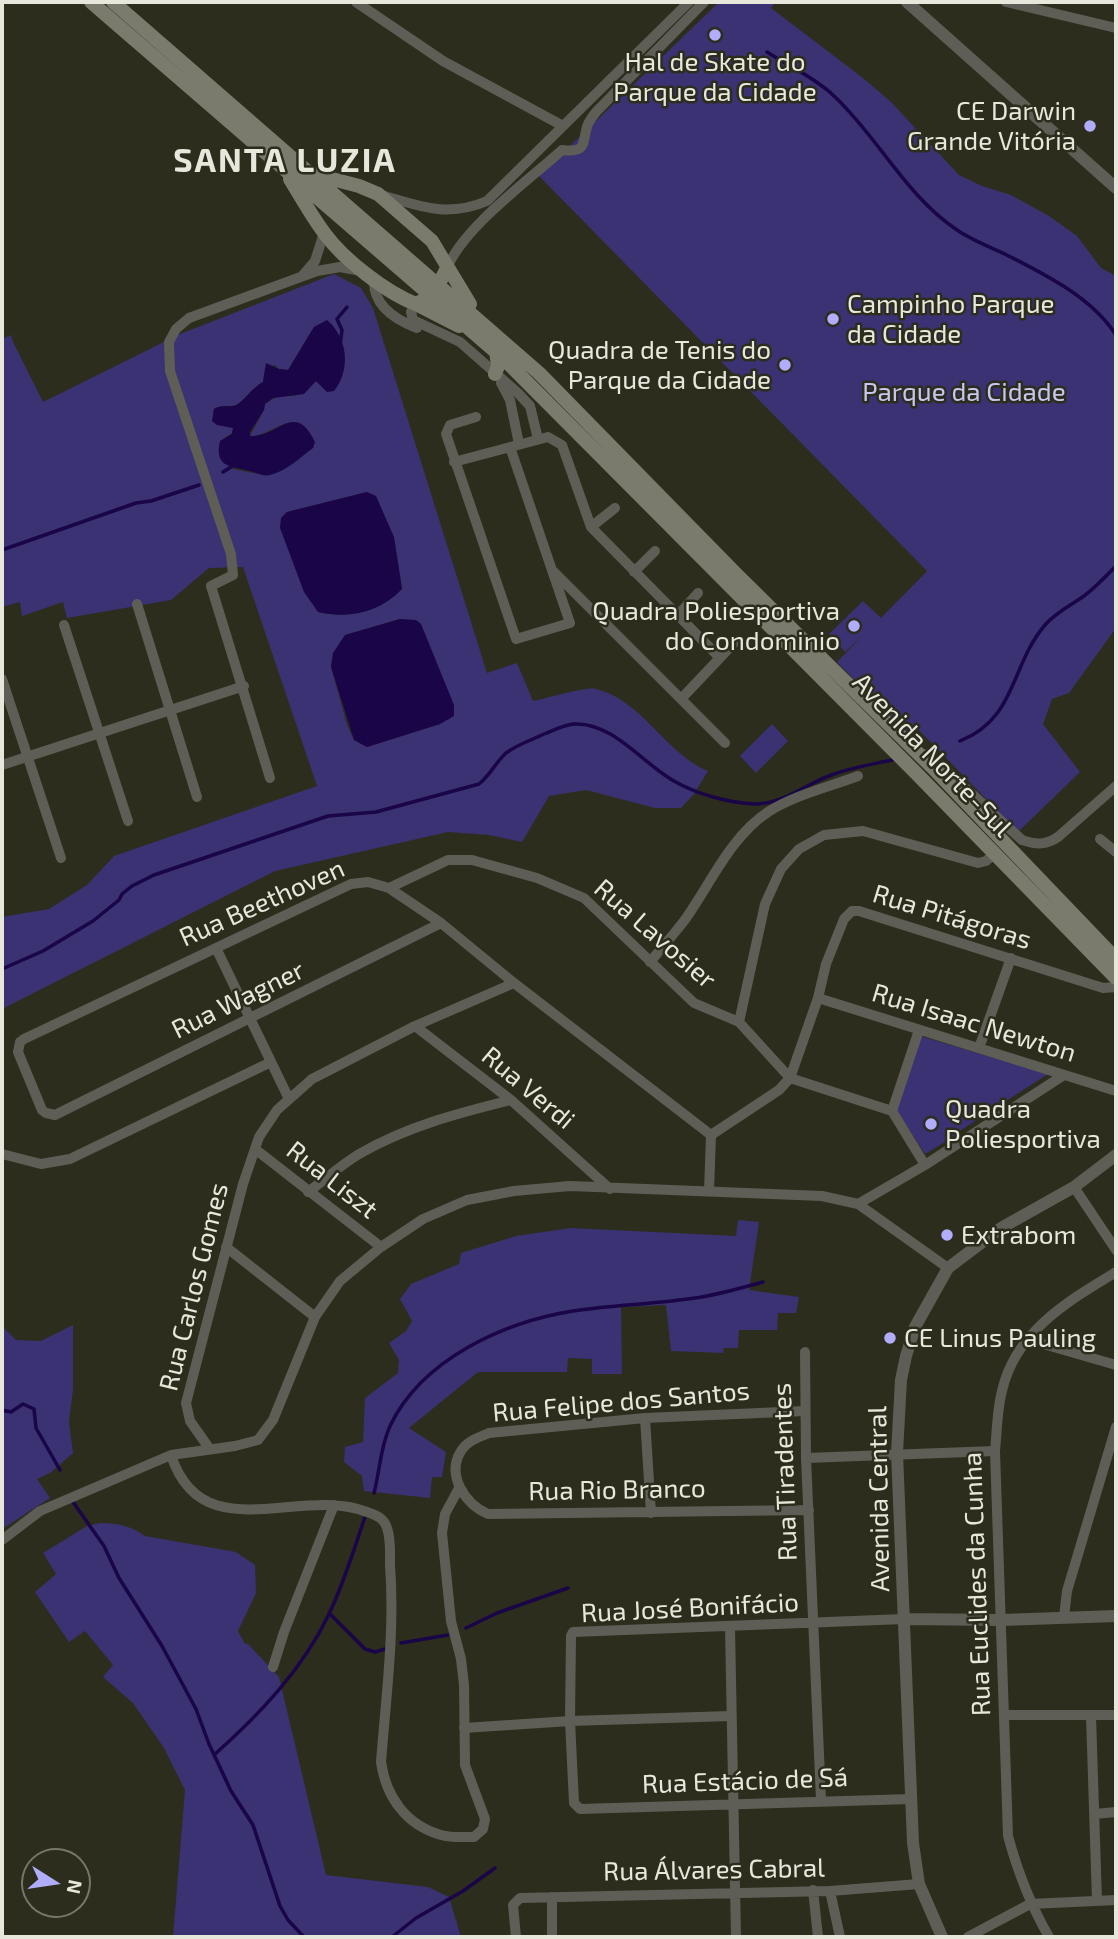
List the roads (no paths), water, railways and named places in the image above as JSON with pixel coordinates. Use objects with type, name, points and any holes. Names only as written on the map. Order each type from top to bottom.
[{"type":"main road","name":"Avenida Norte-Sul","points":[[91,2],[282,167],[334,202],[482,330],[539,373],[904,742],[932,767],[1116,959]]},
{"type":"main road","name":"Avenida Norte-Sul","points":[[113,2],[310,174],[334,202]]},
{"type":"main road","points":[[282,167],[324,233],[370,276],[395,295],[482,330]]},
{"type":"main road","points":[[310,174],[359,186],[378,194],[432,241],[482,330]]},
{"type":"main road","points":[[324,233],[323,217],[334,202],[348,189],[359,186]]},
{"type":"main road","points":[[416,304],[435,289],[447,268]]},
{"type":"main road","name":"Avenida Norte-Sul","points":[[482,330],[496,351],[1116,978]]},
{"type":"main road","points":[[496,351],[497,376]]},
{"type":"street","points":[[356,2],[443,61],[563,127],[581,123],[587,128]]},
{"type":"street","points":[[378,194],[436,210],[477,205],[487,201],[689,2]]},
{"type":"street","points":[[447,268],[454,252],[473,229],[562,150],[573,151],[581,148],[587,138],[587,128],[596,112],[704,2]]},
{"type":"street","points":[[907,2],[1116,188]]},
{"type":"street","points":[[1006,2],[1116,28]]},
{"type":"street","points":[[562,150],[558,142],[563,127]]},
{"type":"street","points":[[302,277],[314,261],[324,233]]},
{"type":"street","points":[[271,778],[211,586],[233,575],[232,555],[170,371],[169,342],[176,329],[189,318],[317,271],[340,267],[370,276],[375,295],[389,312],[404,323],[428,329]]},
{"type":"street","points":[[416,304],[412,308],[411,318],[416,323],[460,342],[530,406],[538,439]]},
{"type":"street","points":[[476,417],[448,427],[446,434],[516,639],[570,623],[551,569],[515,445],[513,413],[497,376]]},
{"type":"street","points":[[513,413],[544,397]]},
{"type":"street","points":[[454,463],[538,439],[550,438],[562,445],[591,527],[720,658]]},
{"type":"street","points":[[591,527],[615,508]]},
{"type":"street","points":[[634,572],[655,551]]},
{"type":"street","points":[[551,569],[725,743]]},
{"type":"street","points":[[678,615],[698,593]]},
{"type":"street","points":[[564,606],[579,596]]},
{"type":"street","points":[[136,604],[197,797]]},
{"type":"street","points":[[64,625],[128,821]]},
{"type":"street","points":[[681,699],[734,643]]},
{"type":"street","points":[[2,679],[61,858]]},
{"type":"street","points":[[2,765],[244,686]]},
{"type":"street","points":[[904,742],[933,758],[1023,840],[1032,844],[1049,843],[1058,837],[1116,786]]},
{"type":"street","points":[[650,962],[684,921],[713,876],[751,826],[769,811],[858,776]]},
{"type":"street","points":[[739,1022],[765,904],[780,869],[799,849],[824,835],[863,831],[978,863],[986,861],[994,854]]},
{"type":"street","points":[[1100,839],[1116,852]]},
{"type":"street","name":"Rua Lavosier","points":[[389,888],[448,860],[472,860],[537,878],[583,898],[694,1003],[739,1022],[790,1079]]},
{"type":"street","name":"Rua Beethoven","points":[[55,1115],[42,1110],[18,1052],[20,1042],[351,884],[368,881],[389,888],[441,923],[514,983],[711,1135]]},
{"type":"street","name":"Rua Pitágoras","points":[[790,1079],[827,964],[844,919],[852,911],[1103,988],[1116,986]]},
{"type":"street","name":"Rua Wagner","points":[[55,1115],[441,923]]},
{"type":"street","points":[[216,948],[289,1099]]},
{"type":"street","points":[[979,1048],[1011,958]]},
{"type":"street","name":"Rua Carlos Gomes","points":[[209,1448],[190,1421],[186,1403],[243,1184],[259,1137],[289,1099],[312,1079],[415,1026],[514,983]]},
{"type":"street","name":"Rua Isaac Newton","points":[[818,998],[1116,1091]]},
{"type":"street","name":"Rua Verdi","points":[[415,1026],[511,1100],[610,1189]]},
{"type":"street","points":[[892,1111],[919,1030]]},
{"type":"street","points":[[2,1154],[41,1164],[70,1159],[271,1062]]},
{"type":"street","points":[[858,1204],[925,1166],[1064,1075]]},
{"type":"street","points":[[709,1191],[711,1135],[779,1090],[790,1079],[892,1111],[925,1166]]},
{"type":"street","points":[[308,1192],[360,1153],[408,1130],[511,1100]]},
{"type":"street","name":"Rua Liszt","points":[[255,1149],[382,1247]]},
{"type":"street","name":"Avenida Central","points":[[942,1937],[919,1884],[913,1843],[897,1453],[901,1380],[906,1356],[915,1327],[948,1268],[1001,1228],[1074,1187],[1116,1156]]},
{"type":"street","points":[[2,1540],[40,1511],[171,1455],[258,1440],[273,1420],[315,1317],[340,1281],[382,1247],[423,1219],[467,1200],[514,1191],[570,1186],[822,1196],[858,1204],[948,1268]]},
{"type":"street","points":[[1074,1187],[1116,1250]]},
{"type":"street","points":[[226,1247],[315,1317]]},
{"type":"street","name":"Rua Euclides da Cunha","points":[[1049,1937],[1031,1905],[1017,1870],[1008,1836],[995,1451],[1002,1390],[1026,1339],[1046,1318],[1116,1272]]},
{"type":"street","points":[[1026,1339],[1116,1365]]},
{"type":"street","name":"Rua Tiradentes","points":[[804,1352],[821,1800]]},
{"type":"street","name":"Rua Felipe dos Santos","points":[[459,1488],[456,1466],[461,1451],[474,1439],[489,1433],[645,1418],[805,1411]]},
{"type":"street","points":[[645,1418],[651,1513]]},
{"type":"street","points":[[1063,1617],[1067,1591],[1116,1427]]},
{"type":"street","points":[[806,1458],[995,1451]]},
{"type":"street","points":[[171,1455],[183,1483],[195,1495],[228,1510],[334,1505],[356,1507],[383,1520],[388,1529],[392,1588],[392,1627],[381,1762],[383,1779],[391,1797],[416,1825],[443,1836],[474,1837],[483,1829],[485,1819],[465,1765],[461,1659],[451,1621],[442,1534],[445,1514],[459,1488]]},
{"type":"street","name":"Rua Rio Branco","points":[[459,1488],[471,1504],[488,1514],[809,1510]]},
{"type":"street","points":[[273,1667],[334,1505]]},
{"type":"street","points":[[904,1619],[1001,1620],[1116,1616]]},
{"type":"street","name":"Rua José Bonifácio","points":[[580,1809],[573,1803],[570,1721],[573,1632],[730,1628],[904,1619]]},
{"type":"street","points":[[730,1628],[736,1937]]},
{"type":"street","points":[[1004,1715],[1116,1715]]},
{"type":"street","points":[[464,1728],[570,1721],[731,1716]]},
{"type":"street","points":[[1091,1716],[1097,1901]]},
{"type":"street","name":"Rua Estácio de Sá","points":[[580,1809],[911,1799]]},
{"type":"street","points":[[1095,1814],[1116,1812]]},
{"type":"street","name":"Rua Álvares Cabral","points":[[516,1937],[513,1905],[520,1898],[735,1891],[830,1891],[919,1884]]},
{"type":"street","points":[[813,1890],[820,1937],[832,1934],[840,1937]]},
{"type":"street","points":[[830,1891],[840,1937]]},
{"type":"street","points":[[552,1897],[552,1937]]},
{"type":"street","points":[[968,1937],[1031,1905],[1116,1900]]},
{"type":"waterway","points":[[767,52],[811,78],[834,96],[865,129],[907,183],[939,216],[969,237],[1051,278],[1081,298],[1106,321],[1116,335]]},
{"type":"waterway","points":[[340,345],[342,330],[337,319],[347,307]]},
{"type":"waterway","points":[[223,472],[234,465]]},
{"type":"waterway","points":[[2,550],[136,503],[151,501],[199,485]]},
{"type":"waterway","points":[[960,741],[979,731],[1003,705],[1025,657],[1045,625],[1088,593],[1116,566]]},
{"type":"waterway","points":[[2,969],[43,951],[93,921],[132,886],[154,875],[328,816],[376,812],[479,784],[511,750],[566,725],[588,725],[602,730],[683,786],[734,802],[755,804],[775,801],[834,774],[896,759]]},
{"type":"waterway","points":[[374,1493],[387,1434],[404,1402],[422,1381],[468,1348],[520,1324],[547,1316],[704,1297],[763,1282]]},
{"type":"waterway","points":[[2,1410],[11,1412],[23,1404],[34,1409],[36,1428],[60,1470]]},
{"type":"waterway","points":[[73,1502],[104,1546],[119,1578],[162,1646],[196,1709],[231,1791],[253,1825],[280,1906],[288,1920],[304,1937]]},
{"type":"waterway","points":[[214,1755],[279,1690],[306,1654],[334,1602],[365,1517]]},
{"type":"waterway","points":[[466,1628],[497,1613],[568,1588]]},
{"type":"waterway","points":[[329,1613],[365,1649],[375,1652],[385,1649]]},
{"type":"waterway","points":[[401,1643],[448,1635]]},
{"type":"waterway","points":[[392,1937],[416,1918],[463,1891],[495,1868]]},
{"type":"place","name":"Hal de Skate do Parque da Cidade","points":[[715,35]]},
{"type":"place","name":"CE Darwin Grande Vitória","points":[[1090,126]]},
{"type":"place","name":"Campinho Parque da Cidade","points":[[833,319]]},
{"type":"place","name":"Quadra de Tenis do Parque da Cidade","points":[[785,365]]},
{"type":"place","name":"Quadra Poliesportiva do Condominio","points":[[854,626]]},
{"type":"place","name":"Quadra Poliesportiva","points":[[931,1124]]},
{"type":"place","name":"Extrabom","points":[[947,1235]]},
{"type":"place","name":"CE Linus Pauling","points":[[890,1338]]},
{"type":"district","name":"SANTA LUZIA","points":[[285,161]]},
{"type":"park label","name":"Parque da Cidade","points":[[964,392]]}]
